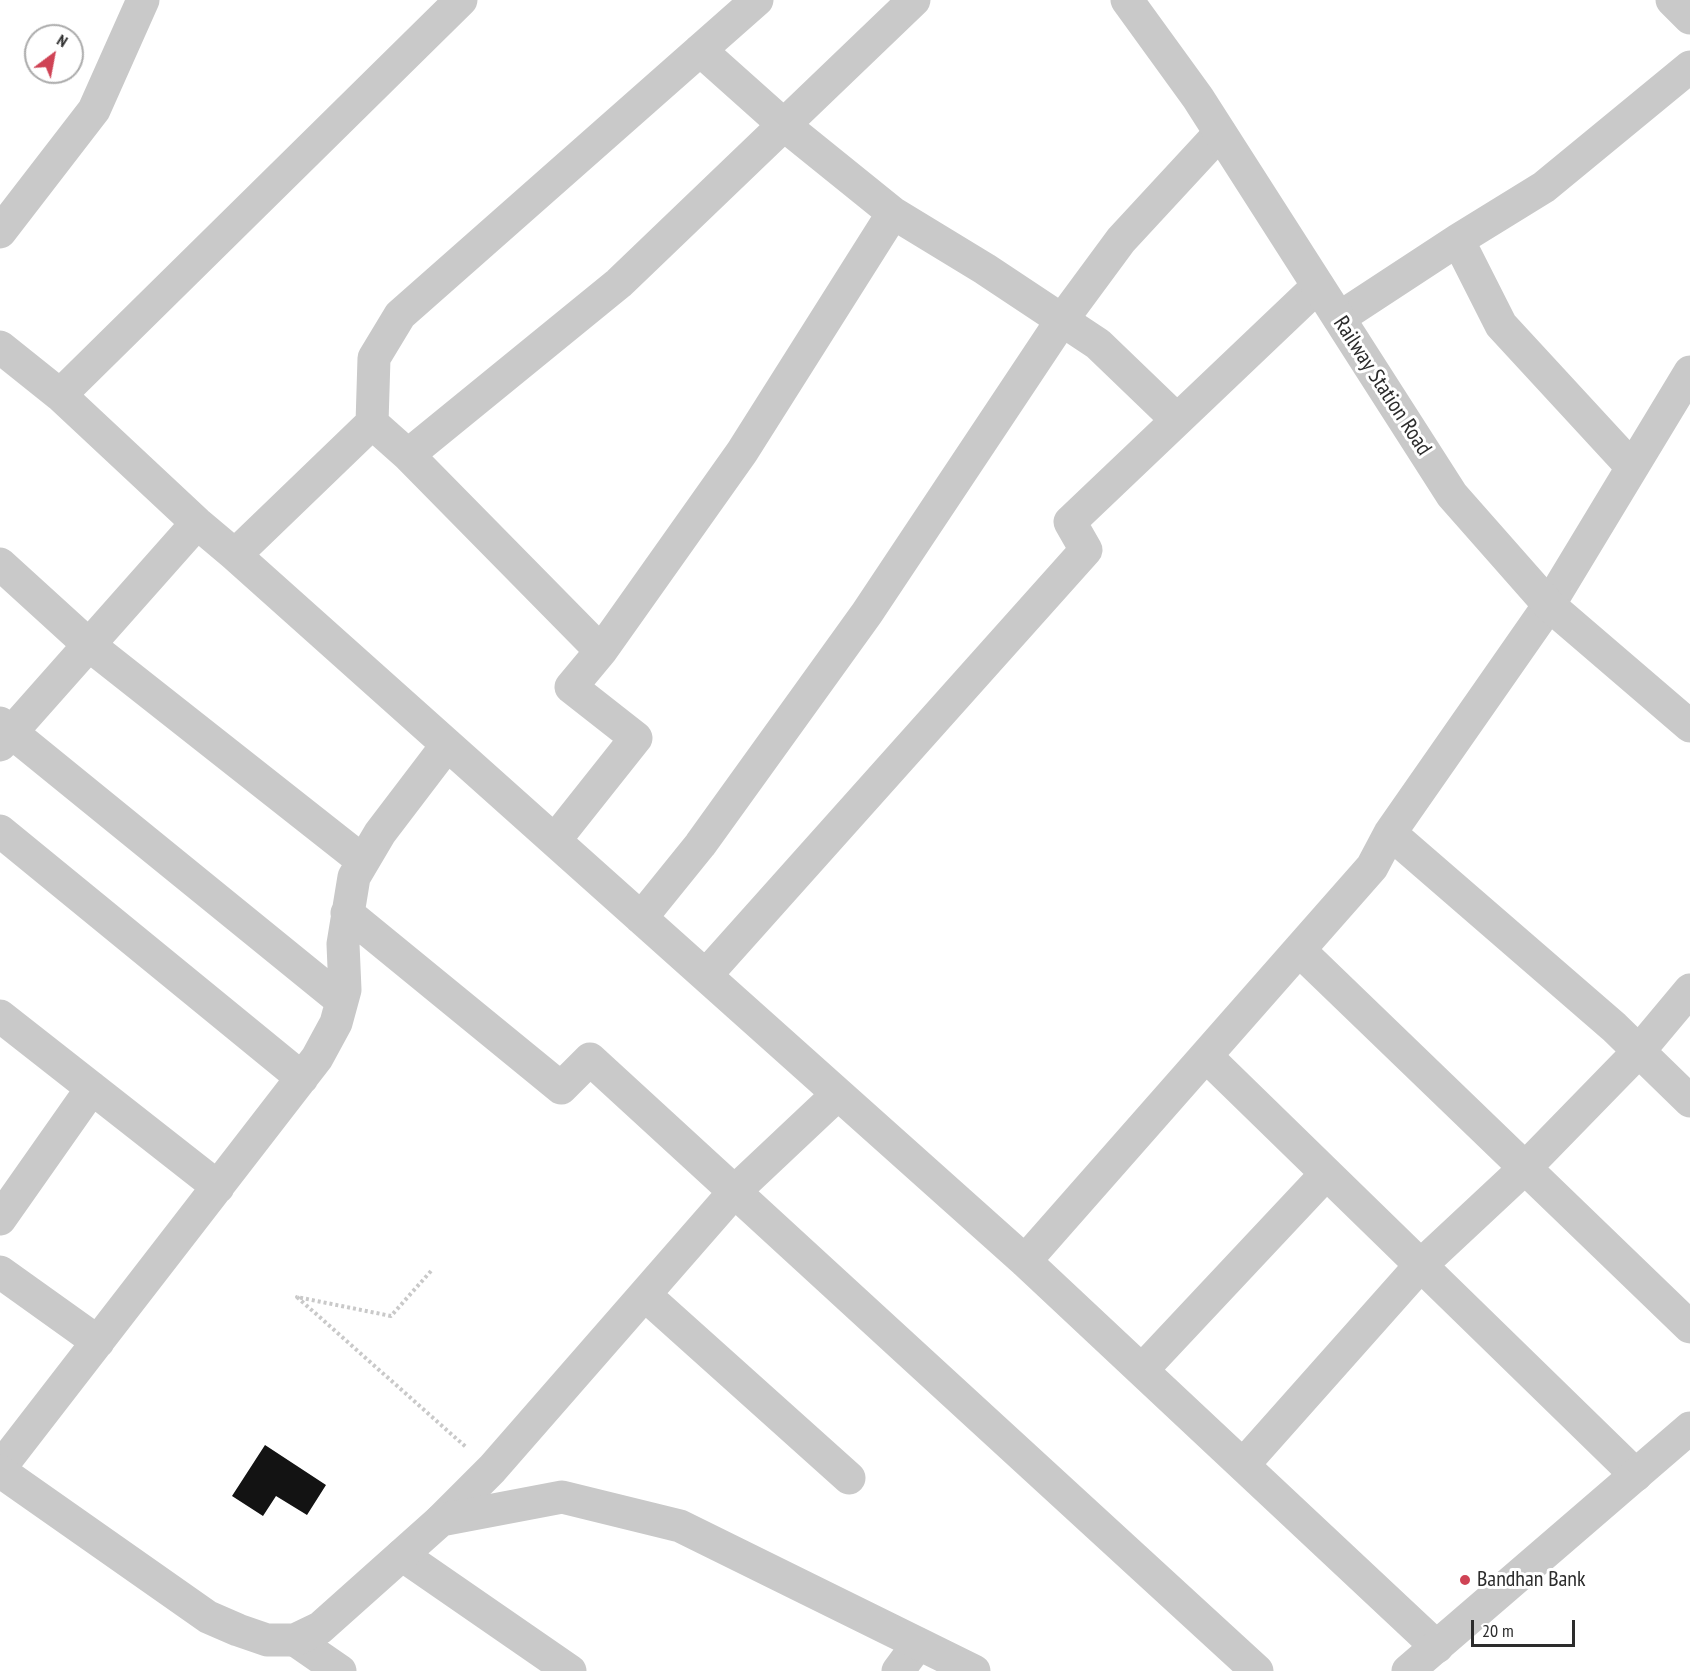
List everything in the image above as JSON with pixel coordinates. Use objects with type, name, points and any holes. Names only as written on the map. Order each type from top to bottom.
[{"type":"street","points":[[0,232],[94,110],[143,0]]},
{"type":"street","points":[[60,394],[461,0]]},
{"type":"street","points":[[235,555],[372,423],[374,358],[400,315],[757,0]]},
{"type":"street","points":[[408,455],[619,283],[914,0]]},
{"type":"street","name":"Railway Station Road","points":[[1126,0],[1198,98],[1452,495],[1549,605],[1690,726]]},
{"type":"street","points":[[1672,0],[1690,18]]},
{"type":"street","points":[[700,50],[784,125],[893,213],[985,269],[1098,344],[1177,420]]},
{"type":"street","points":[[1339,318],[1544,187],[1690,67]]},
{"type":"street","points":[[641,918],[700,845],[867,613],[1062,320],[1121,240],[1220,133]]},
{"type":"street","points":[[555,840],[636,738],[571,687],[601,651],[742,452],[893,213]]},
{"type":"street","points":[[1458,240],[1501,325],[1632,467]]},
{"type":"street","points":[[706,975],[1086,550],[1070,522],[1318,286]]},
{"type":"street","points":[[0,346],[60,394],[197,523],[1025,1261],[1437,1647]]},
{"type":"street","points":[[1025,1261],[1372,867],[1390,833],[1549,605],[1690,372]]},
{"type":"street","points":[[372,423],[408,455],[601,651]]},
{"type":"street","points":[[197,523],[89,645],[4,733],[342,1001]]},
{"type":"street","points":[[0,564],[89,645],[363,861]]},
{"type":"street","points":[[447,745],[380,833],[354,877],[343,944],[345,990],[336,1023],[317,1058],[0,1469],[208,1617],[267,1640],[295,1640],[320,1629],[441,1520],[492,1469],[735,1191],[838,1094]]},
{"type":"street","points":[[0,831],[302,1078]]},
{"type":"street","points":[[1390,833],[1639,1051],[1690,1101]]},
{"type":"street","points":[[348,913],[561,1088],[590,1059],[1257,1671]]},
{"type":"street","points":[[1299,950],[1690,1327]]},
{"type":"street","points":[[1243,1465],[1420,1266],[1525,1168],[1639,1051],[1690,990]]},
{"type":"street","points":[[0,1016],[218,1187]]},
{"type":"street","points":[[1206,1056],[1636,1475]]},
{"type":"street","points":[[0,1219],[92,1088]]},
{"type":"street","points":[[1142,1370],[1326,1174]]},
{"type":"street","points":[[0,1272],[98,1342]]},
{"type":"street","points":[[645,1295],[849,1478]]},
{"type":"street","points":[[1408,1671],[1690,1428]]},
{"type":"street","points":[[441,1520],[562,1497],[680,1526],[974,1671]]},
{"type":"street","points":[[402,1555],[570,1671]]},
{"type":"street","points":[[295,1640],[340,1671]]},
{"type":"street","points":[[898,1671],[918,1644]]},
{"type":"path","points":[[431,1271],[391,1316],[297,1297],[450,1433]]},
{"type":"building","points":[[265,1445],[326,1485],[307,1515],[276,1496],[263,1516],[232,1496]]},
{"type":"place","name":"Bandhan Bank","points":[[1465,1580]]}]
